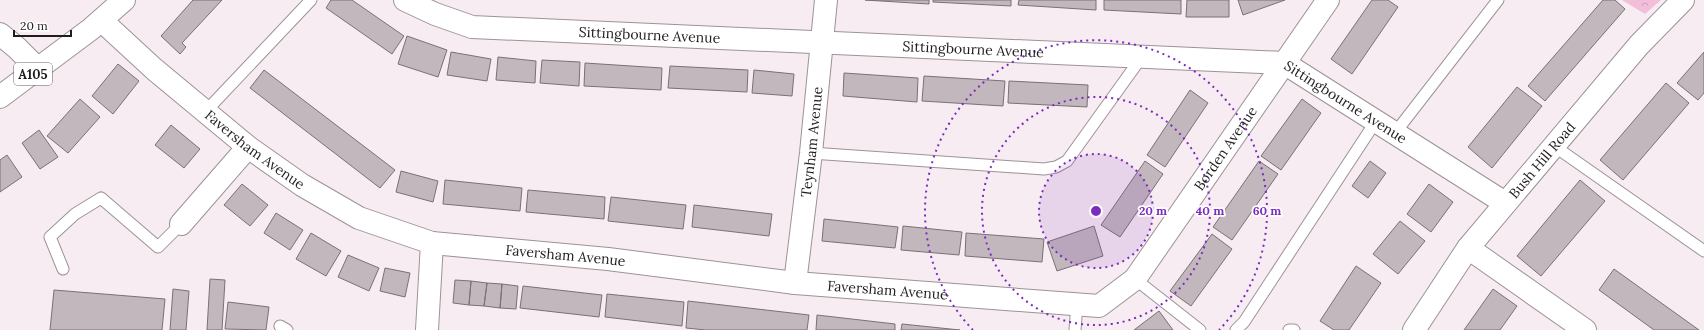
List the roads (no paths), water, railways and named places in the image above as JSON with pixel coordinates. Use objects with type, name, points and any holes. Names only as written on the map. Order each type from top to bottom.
[{"type":"street","name":"A105","points":[[0,97],[102,21],[124,0]]},
{"type":"street","name":"Sittingbourne Avenue","points":[[406,0],[435,14],[472,27],[1284,64],[1505,203]]},
{"type":"street","name":"Teynham Avenue","points":[[795,283],[811,153],[826,0]]},
{"type":"street","name":"Borden Avenue","points":[[1099,306],[1136,279],[1328,0]]},
{"type":"street","name":"Bush Hill Road","points":[[1414,330],[1468,248],[1640,45],[1684,0]]},
{"type":"street","name":"Faversham Avenue","points":[[102,21],[154,69],[206,112],[248,146],[302,185],[359,218],[432,243],[608,259],[795,283],[1099,306]]},
{"type":"street","points":[[0,34],[17,48],[38,70]]},
{"type":"street","points":[[181,224],[248,146]]},
{"type":"street","points":[[427,330],[432,243]]},
{"type":"street","points":[[1468,248],[1583,329]]},
{"type":"lane","points":[[206,112],[311,0]]},
{"type":"lane","points":[[1395,134],[1498,0]]},
{"type":"lane","points":[[811,153],[1044,169],[1056,167],[1067,161],[1141,58]]},
{"type":"lane","points":[[1236,330],[1244,322],[1376,121]]},
{"type":"lane","points":[[1554,146],[1704,251]]},
{"type":"lane","points":[[63,269],[50,237],[75,214],[101,198],[158,247],[181,224]]},
{"type":"lane","points":[[1136,279],[1200,330]]},
{"type":"lane","points":[[1076,304],[1076,330]]},
{"type":"lane","points":[[1289,330],[1294,330]]}]
